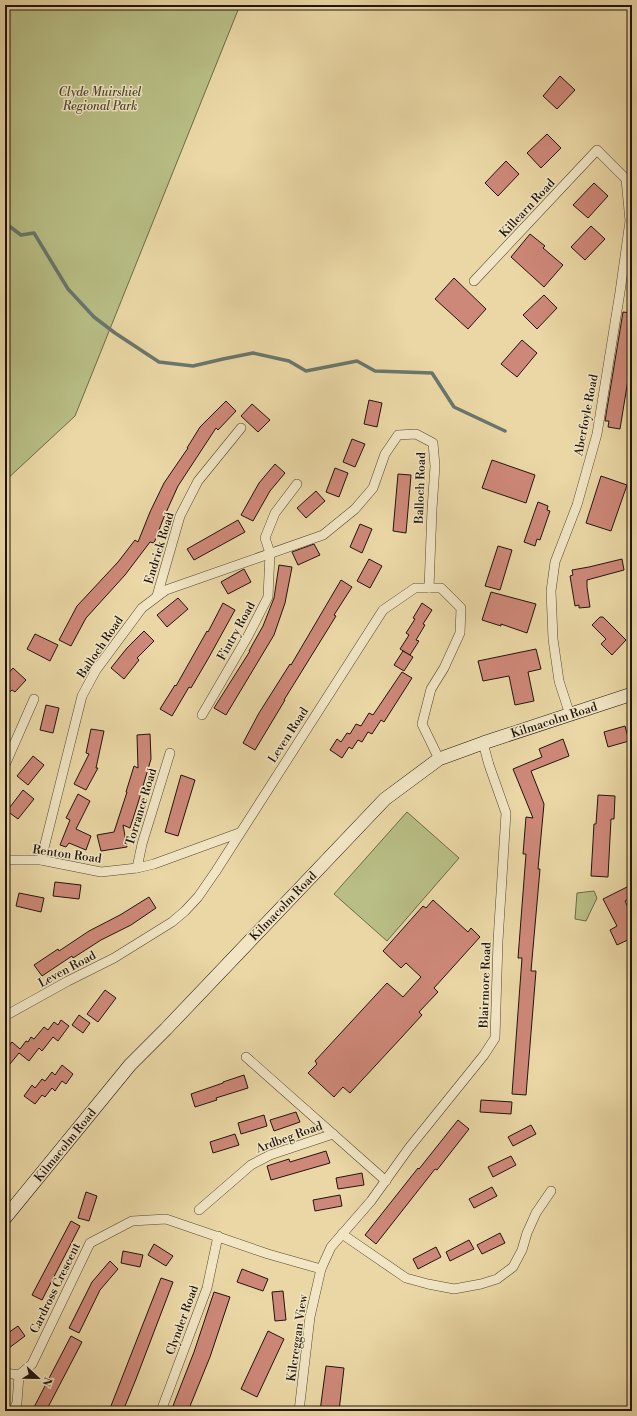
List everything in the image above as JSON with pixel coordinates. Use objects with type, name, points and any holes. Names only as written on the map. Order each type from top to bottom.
[{"type":"main road","name":"Kilmacolm Road","points":[[5,1218],[130,1065],[385,799],[438,759],[632,694]]},
{"type":"street","name":"Killearn Road","points":[[474,281],[597,150]]},
{"type":"street","name":"Aberfoyle Road","points":[[570,715],[559,681],[553,639],[551,591],[555,562],[577,505],[597,434],[630,221],[626,179],[597,150]]},
{"type":"street","name":"Endrick Road","points":[[157,596],[180,516],[198,481],[241,428]]},
{"type":"street","name":"Balloch Road","points":[[41,860],[82,696],[96,670],[142,608],[166,590],[323,535],[355,509],[372,488],[385,454],[398,435],[416,434],[433,443],[435,466],[429,588]]},
{"type":"street","points":[[270,553],[265,538],[275,513],[297,484]]},
{"type":"street","name":"Fintry Road","points":[[202,715],[248,636],[268,597],[270,553]]},
{"type":"street","name":"Leven Road","points":[[5,1016],[68,981],[114,958],[172,922],[185,911],[198,897],[383,610],[415,588],[442,588],[461,608],[460,633],[444,668],[431,689],[422,724],[438,759]]},
{"type":"street","points":[[5,765],[34,699]]},
{"type":"street","name":"Blairmore Road","points":[[321,1269],[331,1246],[371,1201],[409,1148],[484,1055],[495,1038],[498,941],[506,833],[506,813],[483,743]]},
{"type":"street","name":"Torrance Road","points":[[137,868],[142,844],[170,753]]},
{"type":"street","name":"Renton Road","points":[[5,860],[41,860],[101,872],[137,868],[154,864],[240,833]]},
{"type":"street","name":"Ardbeg Road","points":[[246,1057],[386,1181]]},
{"type":"street","name":"Ardbeg Road","points":[[199,1210],[251,1165],[270,1155],[333,1134]]},
{"type":"street","points":[[342,1234],[406,1278],[454,1289],[481,1284],[496,1279],[512,1267],[522,1250],[527,1233],[536,1213],[551,1192]]},
{"type":"street","name":"Cardross Crescent","points":[[19,1375],[32,1364],[90,1243],[132,1221],[166,1219],[268,1254],[321,1269]]},
{"type":"street","name":"Clynder Road","points":[[161,1411],[207,1288],[218,1236]]},
{"type":"street","name":"Kilcreggan View","points":[[299,1411],[310,1317],[321,1269]]},
{"type":"street","points":[[5,1373],[19,1375],[17,1403],[13,1411]]},
{"type":"green space","name":"Clyde Muirshiel Regional Park","points":[[5,5],[240,5],[75,416],[5,481]]},
{"type":"green space","points":[[407,812],[459,858],[387,941],[334,894]]},
{"type":"green space","points":[[594,891],[597,898],[586,921],[575,919],[577,893]]},
{"type":"building","points":[[560,76],[575,90],[557,109],[543,96]]},
{"type":"building","points":[[547,134],[561,148],[541,168],[527,153]]},
{"type":"building","points":[[506,161],[519,174],[498,196],[485,183]]},
{"type":"building","points":[[594,183],[608,196],[588,218],[573,205]]},
{"type":"building","points":[[591,226],[605,239],[585,260],[571,247]]},
{"type":"building","points":[[530,234],[545,246],[543,248],[563,265],[544,287],[511,257]]},
{"type":"building","points":[[454,278],[486,309],[468,329],[435,299]]},
{"type":"building","points":[[544,295],[557,308],[537,329],[523,315]]},
{"type":"building","points":[[623,312],[632,313],[632,355],[620,429],[608,427],[609,421],[605,421]]},
{"type":"building","points":[[522,340],[537,353],[517,377],[501,364]]},
{"type":"building","points":[[369,400],[382,403],[377,427],[364,424]]},
{"type":"building","points":[[226,401],[236,411],[218,430],[216,428],[178,486],[154,543],[150,542],[125,575],[86,618],[71,646],[59,640],[77,606],[118,562],[135,540],[138,542],[164,483],[188,448],[200,427]]},
{"type":"building","points":[[252,404],[270,420],[258,432],[241,416]]},
{"type":"building","points":[[352,439],[365,444],[355,467],[343,462]]},
{"type":"building","points":[[492,460],[535,475],[526,503],[482,488]]},
{"type":"building","points":[[275,464],[285,473],[270,491],[253,521],[241,515],[259,483]]},
{"type":"building","points":[[335,468],[348,473],[339,497],[326,492]]},
{"type":"building","points":[[398,474],[411,475],[406,533],[393,531]]},
{"type":"building","points":[[601,476],[627,485],[611,531],[586,523]]},
{"type":"building","points":[[316,491],[325,501],[306,518],[297,508]]},
{"type":"building","points":[[538,502],[548,506],[547,510],[550,511],[540,540],[537,539],[535,546],[524,542]]},
{"type":"building","points":[[238,520],[245,532],[194,560],[187,549]]},
{"type":"building","points":[[360,524],[372,529],[362,553],[350,547]]},
{"type":"building","points":[[314,544],[320,555],[298,565],[292,552]]},
{"type":"building","points":[[498,546],[512,550],[500,590],[485,586]]},
{"type":"building","points":[[369,559],[382,566],[370,588],[357,581]]},
{"type":"building","points":[[622,559],[624,570],[587,580],[590,607],[579,608],[579,605],[575,606],[570,576],[573,575],[572,570]]},
{"type":"building","points":[[279,565],[292,567],[285,603],[274,635],[226,715],[214,708],[250,651],[263,626],[274,598]]},
{"type":"building","points":[[244,569],[251,582],[228,594],[221,582]]},
{"type":"building","points":[[341,580],[352,587],[255,750],[243,743],[259,713],[290,664],[291,665]]},
{"type":"building","points":[[491,592],[536,604],[527,633],[501,624],[501,626],[482,620]]},
{"type":"building","points":[[178,598],[188,609],[167,627],[157,615]]},
{"type":"building","points":[[223,603],[235,610],[191,688],[189,687],[172,716],[160,709],[175,685],[176,686],[207,631],[208,632]]},
{"type":"building","points":[[422,603],[432,610],[423,624],[425,625],[416,640],[419,641],[410,655],[400,649],[409,635],[406,633],[415,619],[413,618]]},
{"type":"building","points":[[600,617],[603,617],[626,640],[612,655],[601,644],[606,639],[592,625]]},
{"type":"building","points":[[144,631],[154,641],[137,658],[139,660],[124,679],[111,668],[127,648]]},
{"type":"building","points":[[35,634],[58,645],[50,661],[27,649]]},
{"type":"building","points":[[536,649],[541,669],[528,672],[534,701],[515,705],[509,676],[483,681],[478,661]]},
{"type":"building","points":[[403,651],[413,657],[404,671],[394,665]]},
{"type":"building","points":[[13,668],[26,680],[15,692],[12,690],[5,696],[5,677]]},
{"type":"building","points":[[402,672],[412,678],[384,722],[381,720],[372,734],[368,732],[362,742],[358,740],[352,749],[349,747],[342,758],[330,750],[337,739],[341,742],[347,733],[350,734],[356,724],[361,726],[369,713],[373,715]]},
{"type":"building","points":[[46,705],[59,708],[53,733],[40,730]]},
{"type":"building","points":[[625,726],[629,741],[608,747],[604,732]]},
{"type":"building","points":[[91,729],[104,731],[96,768],[98,768],[86,790],[74,784],[89,754],[86,753]]},
{"type":"building","points":[[150,734],[151,759],[138,803],[130,828],[123,825],[127,847],[101,851],[97,835],[114,832],[134,766],[138,768],[137,735]]},
{"type":"building","points":[[563,739],[569,756],[531,771],[544,804],[531,971],[536,971],[526,1095],[512,1094],[522,958],[518,958],[526,854],[523,854],[526,817],[533,818],[513,769],[542,757],[539,749]]},
{"type":"building","points":[[33,756],[44,765],[28,785],[17,776]]},
{"type":"building","points":[[181,775],[195,780],[178,836],[165,832]]},
{"type":"building","points":[[23,790],[34,799],[18,819],[7,811]]},
{"type":"building","points":[[78,794],[90,801],[76,829],[91,836],[86,850],[69,843],[66,847],[60,845],[70,820],[66,818]]},
{"type":"building","points":[[598,795],[615,796],[614,819],[611,819],[608,877],[591,876],[594,824],[596,824]]},
{"type":"building","points":[[55,882],[81,885],[79,899],[53,896]]},
{"type":"building","points":[[627,887],[632,897],[625,901],[632,915],[632,938],[617,945],[610,930],[617,926],[603,899]]},
{"type":"building","points":[[19,893],[44,898],[41,912],[16,906]]},
{"type":"building","points":[[149,897],[156,908],[131,925],[101,940],[73,958],[72,956],[42,976],[34,965],[58,949],[59,951],[89,931],[120,915]]},
{"type":"building","points":[[433,900],[468,932],[471,928],[480,937],[434,988],[438,992],[419,1012],[422,1015],[350,1093],[343,1087],[334,1097],[308,1073],[317,1064],[315,1061],[387,983],[403,997],[421,977],[406,963],[401,968],[383,951],[423,906],[426,908]]},
{"type":"building","points":[[105,990],[116,998],[98,1022],[87,1014]]},
{"type":"building","points":[[79,1015],[90,1023],[83,1033],[72,1025]]},
{"type":"building","points":[[61,1020],[69,1026],[58,1041],[53,1037],[42,1051],[39,1048],[29,1061],[19,1053],[5,1070],[5,1051],[12,1042],[20,1049],[31,1037],[34,1039],[44,1027],[48,1030],[54,1022],[58,1025]]},
{"type":"building","points":[[62,1065],[73,1074],[66,1084],[62,1081],[55,1091],[52,1088],[45,1097],[42,1095],[35,1104],[24,1096],[32,1085],[35,1088],[42,1079],[45,1081],[52,1072],[55,1075]]},
{"type":"building","points":[[244,1075],[248,1088],[216,1098],[217,1100],[195,1107],[191,1094]]},
{"type":"building","points":[[481,1100],[512,1102],[511,1114],[480,1112]]},
{"type":"building","points":[[296,1112],[300,1122],[274,1131],[270,1120]]},
{"type":"building","points":[[264,1115],[267,1126],[241,1134],[238,1123]]},
{"type":"building","points":[[458,1120],[469,1129],[437,1170],[435,1169],[376,1244],[365,1235]]},
{"type":"building","points":[[531,1125],[536,1134],[513,1146],[508,1137]]},
{"type":"building","points":[[235,1134],[239,1145],[213,1153],[210,1142]]},
{"type":"building","points":[[326,1151],[330,1163],[271,1180],[267,1166],[289,1159],[290,1162]]},
{"type":"building","points":[[511,1156],[516,1165],[493,1177],[488,1167]]},
{"type":"building","points":[[362,1173],[364,1185],[338,1189],[336,1178]]},
{"type":"building","points":[[492,1187],[497,1196],[474,1208],[469,1199]]},
{"type":"building","points":[[86,1192],[97,1196],[89,1221],[78,1218]]},
{"type":"building","points":[[340,1195],[342,1206],[315,1211],[313,1200]]},
{"type":"building","points":[[71,1221],[80,1226],[42,1300],[32,1295]]},
{"type":"building","points":[[500,1233],[505,1243],[482,1254],[477,1245]]},
{"type":"building","points":[[469,1240],[474,1249],[450,1261],[446,1252]]},
{"type":"building","points":[[154,1244],[173,1256],[166,1266],[148,1255]]},
{"type":"building","points":[[436,1247],[441,1257],[418,1269],[413,1259]]},
{"type":"building","points":[[123,1251],[143,1255],[140,1267],[121,1263]]},
{"type":"building","points":[[110,1261],[118,1269],[100,1290],[79,1333],[69,1328],[92,1282]]},
{"type":"building","points":[[242,1269],[268,1279],[263,1291],[237,1282]]},
{"type":"building","points":[[161,1278],[173,1282],[136,1379],[123,1411],[109,1411]]},
{"type":"building","points":[[283,1291],[286,1320],[275,1321],[272,1292]]},
{"type":"building","points":[[214,1292],[230,1297],[210,1357],[188,1411],[171,1411],[194,1352]]},
{"type":"building","points":[[18,1326],[25,1336],[5,1351],[5,1335]]},
{"type":"building","points":[[268,1331],[284,1339],[257,1397],[241,1389]]},
{"type":"building","points":[[71,1336],[82,1342],[46,1411],[32,1411]]},
{"type":"building","points":[[326,1366],[344,1368],[339,1411],[320,1411]]},
{"type":"waterway","points":[[5,223],[21,235],[34,233],[68,289],[94,317],[115,333],[159,362],[193,366],[253,353],[289,361],[306,371],[357,361],[375,371],[432,373],[454,407],[505,431]]}]
